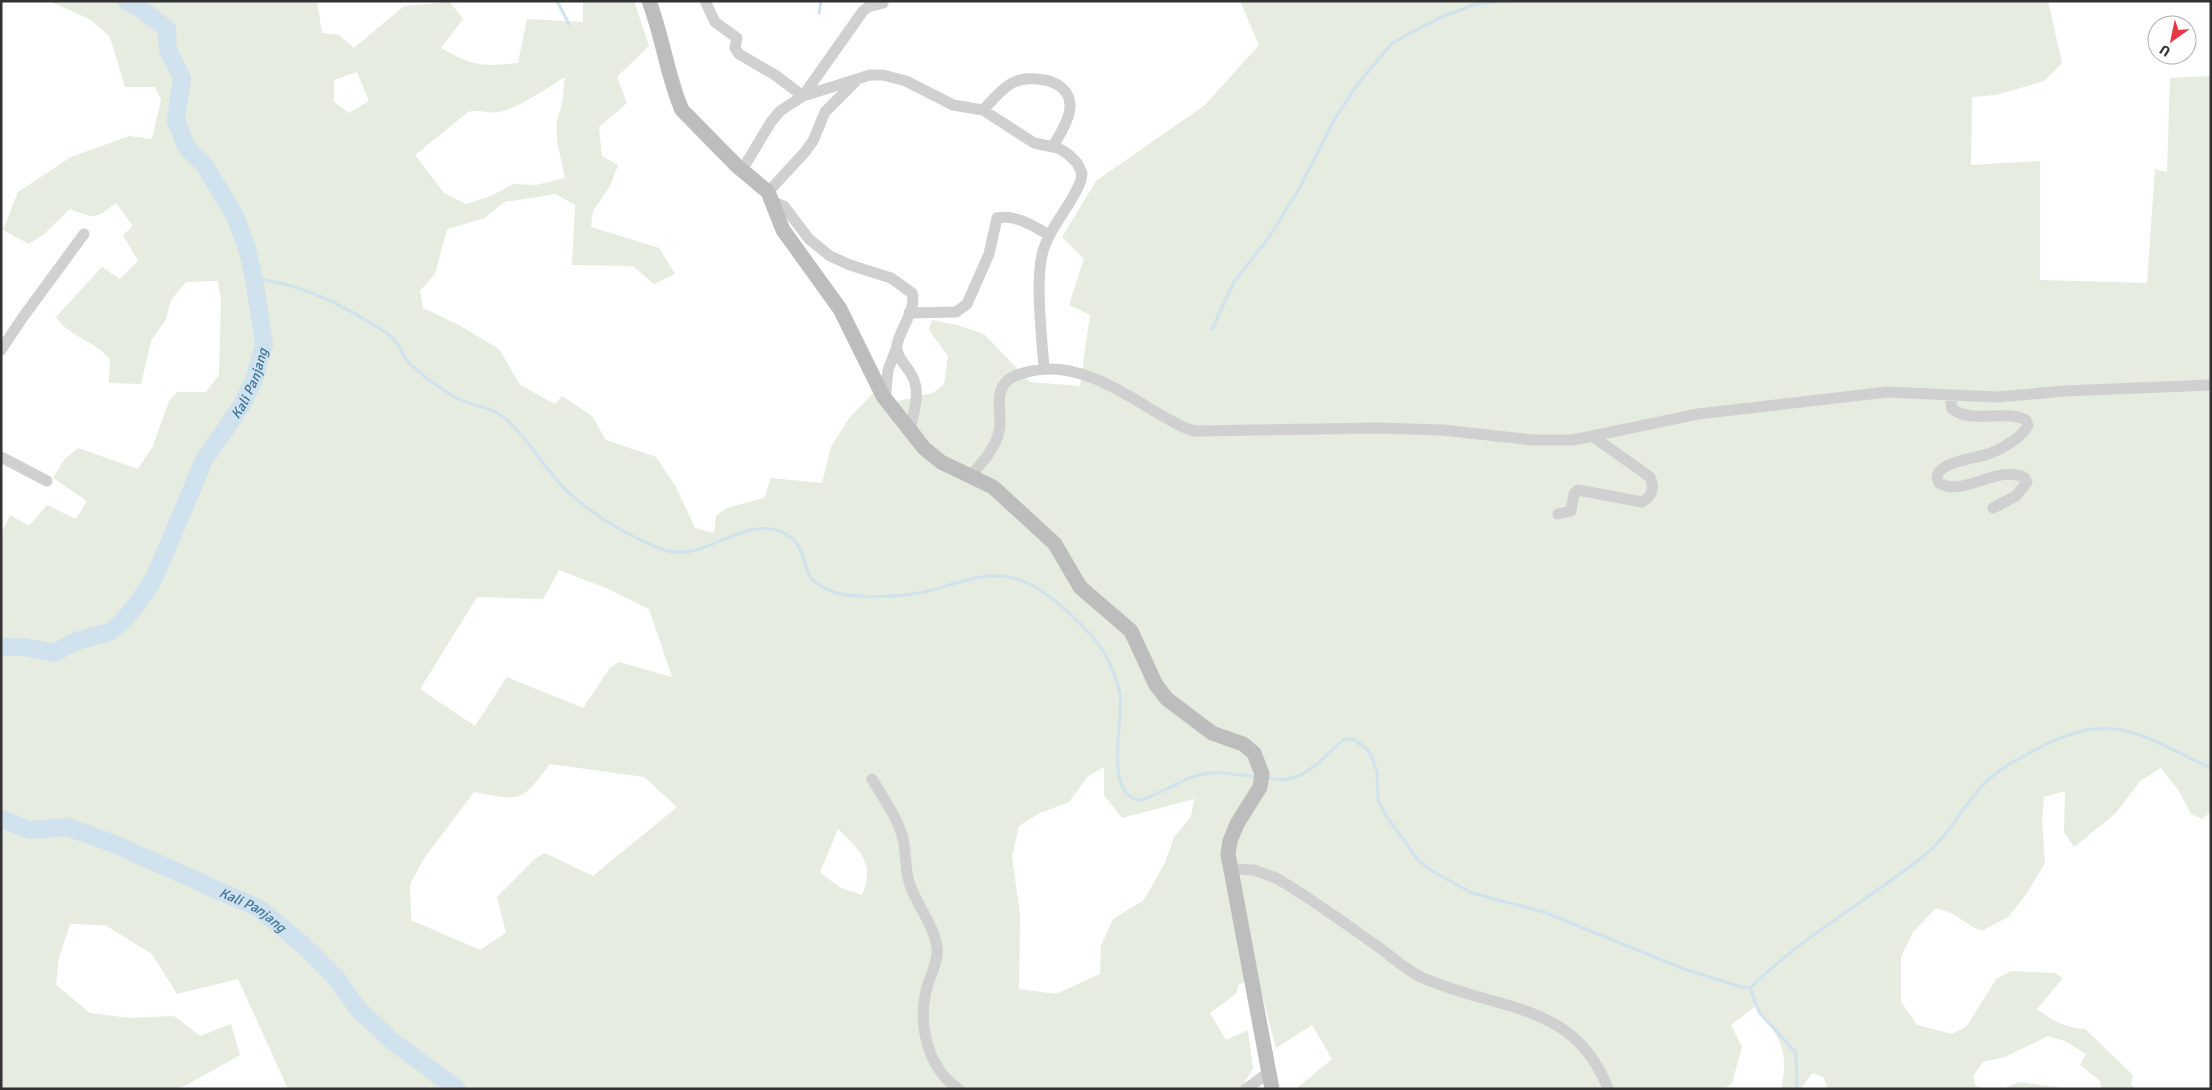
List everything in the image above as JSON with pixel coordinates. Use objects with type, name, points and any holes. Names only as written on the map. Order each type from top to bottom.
[{"type":"street","points":[[649,1],[661,34],[677,98],[682,110],[742,170],[771,197],[784,206],[809,239],[830,256],[850,266],[889,277],[907,289],[913,296],[909,313],[888,370],[886,391],[882,396]]},
{"type":"street","points":[[705,1],[715,22],[737,38],[735,48],[739,54],[775,75],[803,96]]},
{"type":"street","points":[[803,96],[863,12],[868,7],[883,3]]},
{"type":"street","points":[[742,170],[771,122],[780,111],[803,96],[870,75],[895,77],[953,104],[983,110],[1034,143],[1053,147],[1068,154],[1077,163],[1082,173],[1080,185],[1043,248],[1040,266],[1040,323],[1044,368]]},
{"type":"street","points":[[983,110],[1013,82],[1038,78],[1053,84],[1066,95],[1070,107],[1053,147]]},
{"type":"street","points":[[771,197],[813,141],[825,112],[858,79]]},
{"type":"street","points":[[771,197],[783,230],[840,309],[882,396],[924,448],[941,462],[993,487],[1039,529],[1060,552],[1080,587],[1132,631],[1150,674],[1163,695],[1217,736],[1247,746],[1258,760],[1261,778],[1257,793],[1237,824],[1232,835],[1228,854],[1272,1089]]},
{"type":"street","points":[[909,313],[956,312],[967,304],[989,254],[997,218],[1007,216],[1049,235]]},
{"type":"street","points":[[1,350],[84,234]]},
{"type":"street","points":[[897,347],[899,355],[912,375],[916,387],[916,400],[910,430]]},
{"type":"street","points":[[970,476],[988,456],[996,441],[1001,418],[999,399],[1006,381],[1017,375],[1044,368],[1066,370],[1114,387],[1181,427],[1195,431],[1378,428],[1442,430],[1553,441],[1592,436],[1698,414],[1887,392],[1997,397],[2064,391],[2211,385]]},
{"type":"street","points":[[1950,396],[1952,409],[1962,414],[2018,416],[2026,420],[2028,425],[2024,434],[1990,454],[1962,460],[1940,470],[1938,475],[1939,483],[1952,488],[2007,474],[2025,478],[2027,482],[2022,490],[1993,508]]},
{"type":"street","points":[[1558,514],[1571,511],[1574,494],[1578,490],[1642,502],[1651,494],[1653,484],[1650,477],[1592,436]]},
{"type":"street","points":[[1,457],[47,482]]},
{"type":"street","points":[[872,779],[894,816],[903,840],[904,861],[910,886],[937,947],[935,964],[926,990],[922,1011],[930,1054],[937,1070],[948,1082],[959,1089]]},
{"type":"street","points":[[1230,870],[1254,870],[1276,878],[1420,976],[1470,994],[1537,1014],[1556,1023],[1584,1045],[1601,1071],[1608,1089]]},
{"type":"street","points":[[1246,1089],[1268,1073]]},
{"type":"shaded area","points":[[49,1],[317,1],[322,33],[339,35],[354,48],[404,6],[450,2],[463,19],[441,48],[470,62],[495,65],[518,63],[527,19],[583,22],[583,1],[634,1],[649,46],[617,77],[627,103],[599,127],[602,156],[618,165],[610,186],[593,211],[591,227],[659,248],[675,274],[654,284],[633,266],[572,265],[575,205],[556,194],[504,202],[485,218],[447,229],[435,274],[420,291],[423,308],[459,325],[499,349],[520,385],[555,404],[562,396],[592,416],[606,440],[656,457],[676,487],[695,528],[714,533],[716,516],[727,508],[764,498],[771,478],[822,483],[831,447],[850,417],[874,392],[898,401],[933,393],[944,384],[948,356],[929,330],[932,320],[957,325],[984,334],[1030,382],[1080,386],[1090,315],[1069,305],[1084,259],[1062,237],[1096,181],[1205,105],[1259,45],[1240,1],[2048,1],[2062,63],[2044,81],[1996,95],[1972,97],[1971,165],[2040,161],[2040,280],[2147,283],[2155,169],[2167,172],[2170,78],[2211,76],[2211,812],[2202,819],[2191,814],[2179,791],[2161,768],[2140,781],[2116,813],[2074,847],[2064,832],[2065,791],[2044,797],[2042,821],[2045,863],[2025,896],[2008,917],[1982,931],[1948,912],[1935,909],[1913,932],[1901,957],[1901,1002],[1917,1025],[1952,1034],[1967,1026],[1996,979],[2011,971],[2055,973],[2063,978],[2037,1009],[2060,1023],[2085,1029],[2133,1075],[2131,1084],[2136,1089],[2101,1089],[2100,1081],[2080,1065],[2086,1054],[2065,1041],[2048,1036],[2005,1057],[1983,1062],[1973,1076],[1976,1086],[1983,1089],[1828,1089],[1823,1077],[1812,1073],[1801,1089],[1781,1089],[1784,1064],[1780,1044],[1771,1026],[1756,1006],[1731,1025],[1742,1047],[1732,1083],[1724,1089],[1296,1089],[1332,1059],[1312,1025],[1276,1048],[1258,980],[1239,984],[1236,994],[1210,1013],[1226,1040],[1248,1030],[1253,1069],[1240,1089],[288,1089],[238,979],[177,994],[152,954],[105,925],[70,924],[59,957],[56,985],[90,1013],[130,1018],[174,1016],[200,1036],[231,1024],[240,1055],[185,1086],[173,1089],[1,1089],[1,534],[10,515],[29,526],[47,505],[76,519],[87,501],[53,478],[64,460],[78,448],[138,469],[153,446],[169,401],[177,392],[206,392],[219,375],[221,300],[218,281],[186,282],[171,300],[166,319],[151,341],[141,384],[109,383],[110,359],[97,348],[67,329],[56,317],[102,267],[120,279],[138,261],[123,235],[133,226],[116,203],[95,216],[85,215],[70,209],[44,234],[29,244],[3,230],[18,192],[71,157],[129,136],[152,139],[161,100],[155,87],[125,87],[110,37],[91,20]],"holes":[[[357,72],[369,101],[349,113],[334,102],[334,80]],[[565,77],[562,104],[557,121],[557,141],[565,178],[536,185],[513,184],[491,196],[466,204],[444,193],[415,155],[468,112],[496,112],[524,102]],[[559,570],[606,588],[649,609],[672,677],[619,662],[610,668],[583,708],[507,677],[475,726],[420,689],[477,597],[543,599]],[[550,764],[644,777],[677,807],[593,876],[545,853],[535,859],[497,897],[506,933],[480,950],[411,920],[410,884],[425,857],[474,792],[512,797],[519,796],[532,786]],[[1104,767],[1104,795],[1122,818],[1194,799],[1191,817],[1174,837],[1165,863],[1144,900],[1113,919],[1101,946],[1100,974],[1056,994],[1019,989],[1020,915],[1012,856],[1019,826],[1040,813],[1069,802],[1088,776]],[[838,829],[859,850],[866,866],[867,874],[862,895],[839,887],[820,872]]]},
{"type":"shaded area","points":[[2019,1082],[2058,1087],[2061,1089],[2002,1089]]},
{"type":"waterway","name":"Kali Panjang","points":[[1,647],[23,647],[54,653],[76,641],[110,632],[123,621],[153,580],[204,460],[242,405],[255,377],[264,344],[247,248],[235,216],[205,166],[186,146],[176,120],[182,78],[168,50],[167,29],[144,11],[126,1]]},
{"type":"waterway","points":[[557,1],[569,24]]},
{"type":"waterway","points":[[819,13],[821,1]]},
{"type":"waterway","points":[[1212,329],[1234,282],[1267,240],[1298,191],[1334,120],[1357,85],[1392,43],[1441,17],[1476,4],[1510,1]]},
{"type":"waterway","points":[[254,279],[285,284],[314,294],[383,330],[395,341],[409,363],[429,380],[457,398],[489,409],[509,422],[560,484],[588,508],[610,523],[656,547],[683,552],[696,550],[743,532],[769,529],[781,532],[792,538],[800,549],[812,579],[817,584],[840,594],[876,597],[912,594],[990,576],[1005,576],[1021,580],[1037,588],[1057,602],[1078,621],[1104,652],[1109,662],[1120,693],[1118,770],[1121,784],[1128,795],[1139,800],[1143,799],[1193,777],[1213,773],[1257,777]]},
{"type":"waterway","points":[[1265,778],[1285,780],[1301,775],[1316,765],[1343,740],[1353,739],[1367,749],[1371,756],[1377,772],[1378,800],[1387,817],[1418,860],[1432,871],[1472,893],[1544,912],[1684,969],[1750,988],[1814,934],[1927,853],[1943,837],[1977,791],[1996,773],[2035,750],[2062,737],[2085,730],[2106,729],[2125,731],[2164,745],[2211,768]]},
{"type":"waterway","name":"Kali Panjang","points":[[1,819],[30,830],[67,827],[112,843],[260,909],[303,945],[336,978],[359,1010],[392,1041],[457,1089]]},
{"type":"waterway","points":[[1750,988],[1759,1012],[1796,1053],[1797,1089]]}]
